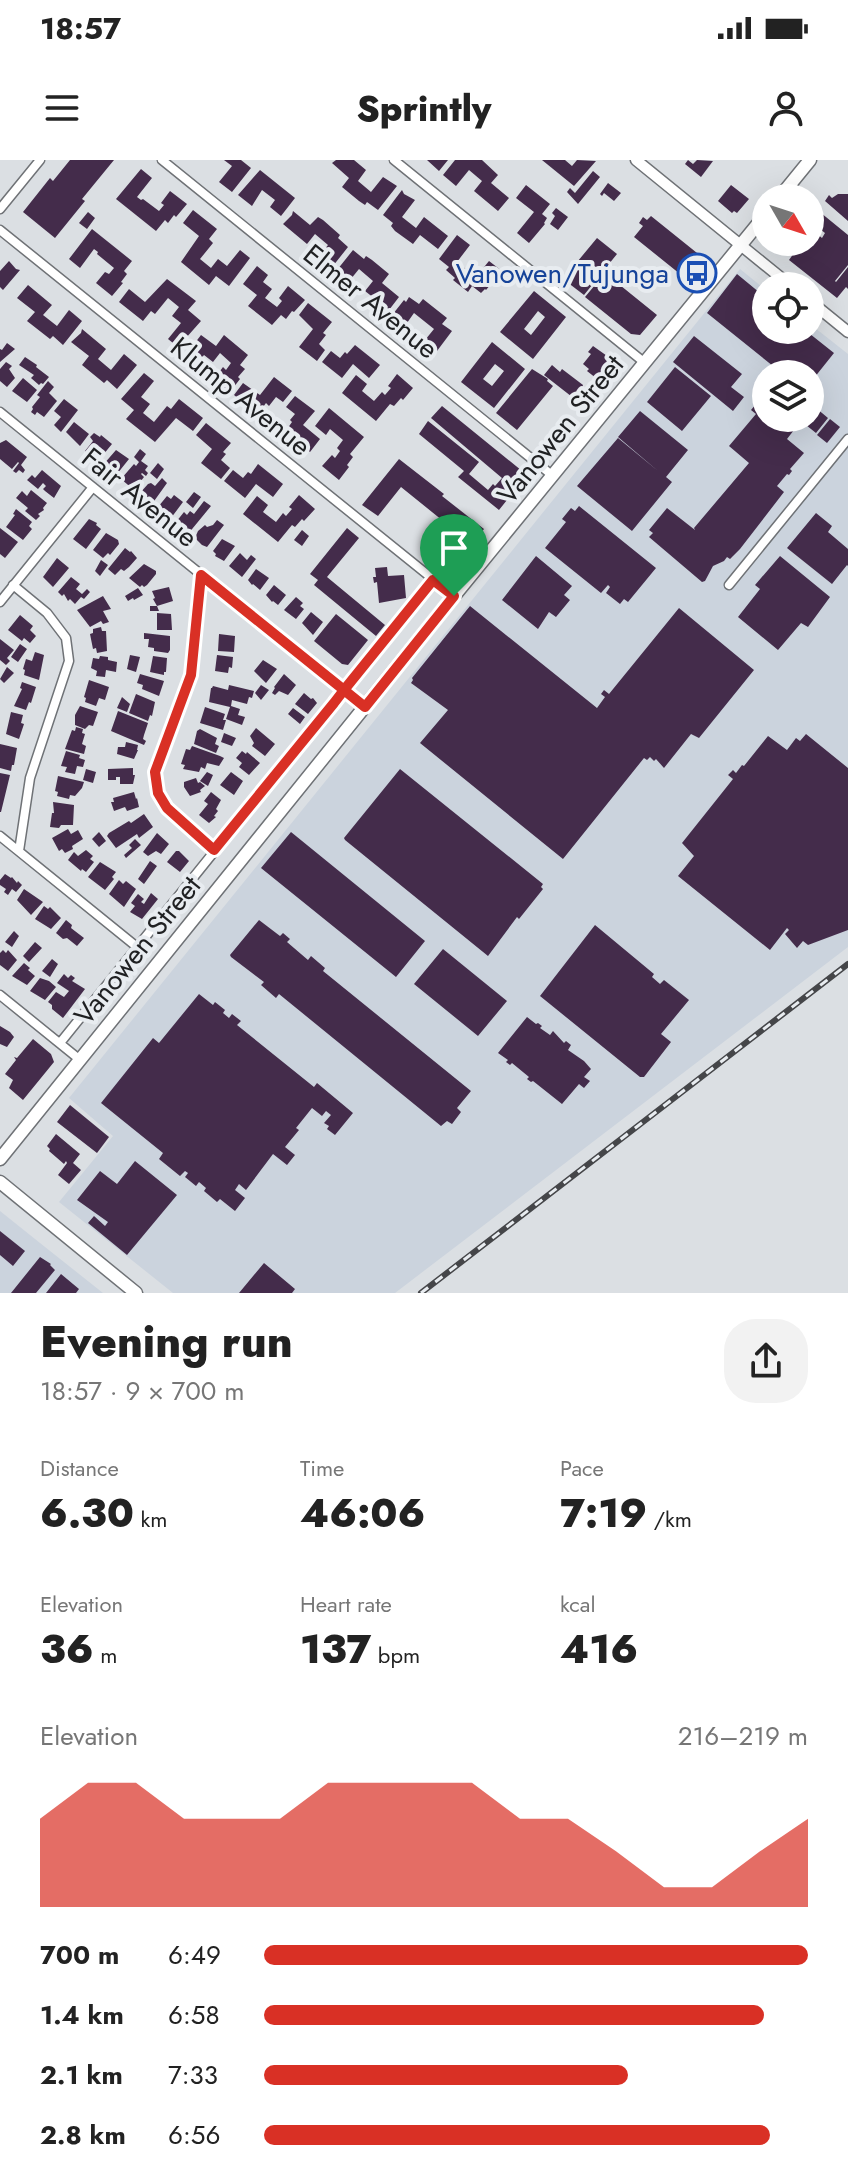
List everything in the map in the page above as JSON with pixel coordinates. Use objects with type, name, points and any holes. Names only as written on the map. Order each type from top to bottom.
[{"type":"main road","points":[[790,184],[810,160]]},
{"type":"main road","name":"Vanowen Street","points":[[0,1159],[752,231]]},
{"type":"main road","points":[[0,1182],[136,1293]]},
{"type":"street","points":[[0,209],[40,160]]},
{"type":"street","name":"Elmer Avenue","points":[[162,160],[553,476]]},
{"type":"street","points":[[394,160],[645,363]]},
{"type":"street","points":[[636,160],[774,272]]},
{"type":"street","name":"Klump Avenue","points":[[0,230],[454,596]]},
{"type":"street","points":[[824,312],[848,332]]},
{"type":"street","name":"Fair Avenue","points":[[0,412],[365,707]]},
{"type":"street","points":[[729,585],[848,439]]},
{"type":"street","points":[[0,602],[93,487]]},
{"type":"street","points":[[201,575],[191,675],[155,772],[158,793],[167,808],[214,850]]},
{"type":"street","name":"Vanowen Street","points":[[60,1043],[433,580]]},
{"type":"street","points":[[13,585],[47,613],[66,638],[69,661],[30,778],[19,851]]},
{"type":"street","points":[[0,836],[137,947]]},
{"type":"street","points":[[0,995],[79,1059]]},
{"type":"shaded area","points":[[740,269],[752,279],[752,344],[824,344],[824,335],[848,354],[848,947],[395,1293],[173,1293],[59,1202],[113,1136],[69,1098]]},
{"type":"shaded area","points":[[0,1211],[40,1243],[103,1293],[0,1293]]},
{"type":"building","points":[[70,160],[114,160],[55,238],[23,212],[50,178],[53,181]]},
{"type":"building","points":[[224,160],[241,160],[251,168],[232,192],[219,182],[232,166]]},
{"type":"building","points":[[336,160],[354,160],[366,170],[358,181],[371,192],[383,177],[397,186],[378,210],[367,202],[365,205],[342,187],[349,178],[332,163]]},
{"type":"building","points":[[427,160],[448,160],[439,171]]},
{"type":"building","points":[[455,160],[482,160],[498,175],[491,183],[509,198],[498,211],[474,191],[482,181],[469,170],[456,186],[443,175]]},
{"type":"building","points":[[542,160],[565,160],[572,166],[577,160],[596,161],[574,186]]},
{"type":"building","points":[[688,160],[693,164],[697,160],[713,161],[701,177],[685,164]]},
{"type":"building","points":[[141,169],[152,178],[137,197],[159,211],[170,191],[187,204],[176,217],[174,215],[168,223],[165,220],[156,231],[116,199]]},
{"type":"building","points":[[260,170],[295,198],[281,216],[270,207],[275,200],[262,190],[252,206],[238,195]]},
{"type":"building","points":[[593,171],[600,177],[578,204],[567,192],[570,188],[575,193]]},
{"type":"building","points":[[608,183],[621,193],[614,201],[604,193],[602,196],[600,194]]},
{"type":"building","points":[[526,185],[550,204],[542,214],[547,218],[545,224],[529,243],[517,233],[534,212],[516,198]]},
{"type":"building","points":[[731,185],[749,199],[737,213],[732,213],[718,201]]},
{"type":"building","points":[[402,190],[415,200],[402,217],[416,228],[424,217],[448,236],[438,249],[420,235],[413,244],[395,231],[391,226],[393,223],[383,215]]},
{"type":"building","points":[[838,194],[848,194],[848,221],[825,201],[829,195],[832,198]]},
{"type":"building","points":[[556,208],[568,217],[558,230],[550,224]]},
{"type":"building","points":[[193,210],[217,229],[209,239],[213,243],[200,259],[211,268],[218,259],[227,266],[240,250],[250,258],[229,286],[216,276],[209,285],[181,262],[199,236],[183,223]]},
{"type":"building","points":[[293,211],[310,225],[318,217],[323,220],[348,247],[329,271],[316,260],[328,245],[315,234],[307,244],[283,224]]},
{"type":"building","points":[[88,212],[95,218],[87,229],[79,223]]},
{"type":"building","points":[[824,215],[848,235],[848,265],[835,281],[848,267],[848,289],[846,287],[837,298],[824,288],[824,272],[804,272],[789,260],[792,256],[824,256]]},
{"type":"building","points":[[651,216],[702,257],[685,278],[634,237],[643,226],[639,223],[643,217],[647,220]]},
{"type":"building","points":[[92,229],[132,261],[124,271],[127,274],[123,283],[112,296],[96,283],[105,272],[109,274],[114,268],[98,252],[94,249],[80,268],[69,259]]},
{"type":"building","points":[[457,235],[470,245],[457,262],[476,277],[489,261],[502,271],[481,293],[472,286],[468,292],[453,280],[455,278],[446,270],[449,267],[439,259]]},
{"type":"building","points":[[597,238],[617,254],[584,295],[563,279]]},
{"type":"building","points":[[353,250],[389,274],[382,283],[399,297],[389,310],[365,291],[373,281],[359,269],[346,285],[333,275]]},
{"type":"building","points":[[9,261],[20,270],[3,290],[0,287],[0,271]]},
{"type":"building","points":[[257,266],[268,275],[263,282],[272,289],[265,298],[277,307],[282,301],[279,298],[288,286],[305,300],[286,319],[281,315],[272,325],[248,306],[257,295],[243,284]]},
{"type":"building","points":[[605,273],[657,315],[640,335],[631,334],[585,297]]},
{"type":"building","points":[[737,274],[752,286],[752,344],[823,344],[834,353],[824,366],[824,360],[766,360],[707,313]]},
{"type":"building","points":[[167,279],[196,301],[188,310],[201,321],[178,347],[168,339],[181,323],[172,316],[179,307],[168,298],[155,314],[151,311],[143,321],[119,302],[129,289],[145,302]]},
{"type":"building","points":[[28,285],[52,305],[43,315],[57,326],[69,310],[82,321],[63,345],[27,321],[35,312],[17,298]]},
{"type":"building","points":[[534,291],[566,317],[533,359],[500,332]],"holes":[[[538,311],[545,317],[531,335],[524,329]]]},
{"type":"building","points":[[409,297],[419,304],[423,299],[447,318],[442,324],[452,331],[434,355],[421,345],[434,329],[414,313],[402,330],[389,319]]},
{"type":"building","points":[[308,303],[332,322],[323,333],[326,335],[319,344],[325,350],[317,361],[299,347],[313,329],[299,315]]},
{"type":"building","points":[[82,329],[106,349],[98,359],[111,370],[124,354],[137,365],[117,389],[107,380],[104,383],[82,365],[89,356],[71,342]]},
{"type":"building","points":[[201,335],[216,346],[224,335],[248,355],[240,365],[245,369],[230,392],[214,379],[223,367],[226,370],[231,363],[220,353],[213,362],[204,355],[199,361],[188,352]]},
{"type":"building","points":[[694,336],[742,374],[731,387],[744,397],[733,411],[673,362]]},
{"type":"building","points":[[492,342],[525,369],[494,408],[461,382]],"holes":[[[495,364],[504,371],[492,386],[483,379]]]},
{"type":"building","points":[[7,343],[15,349],[0,362],[0,349]]},
{"type":"building","points":[[355,345],[380,365],[369,378],[353,364],[342,378],[322,362],[331,351],[340,358]]},
{"type":"building","points":[[593,346],[617,363],[601,382],[583,364]]},
{"type":"building","points":[[25,357],[49,377],[43,384],[39,385],[31,378],[34,375],[19,365]]},
{"type":"building","points":[[6,362],[12,366],[9,369],[15,378],[7,387],[0,381],[0,369]]},
{"type":"building","points":[[552,365],[583,385],[584,390],[576,400],[544,375]]},
{"type":"building","points":[[675,367],[711,396],[682,431],[647,402]]},
{"type":"building","points":[[532,369],[553,386],[517,430],[496,413]]},
{"type":"building","points":[[144,373],[154,381],[141,397],[150,404],[143,413],[154,422],[167,406],[171,409],[179,399],[203,418],[193,431],[176,418],[155,442],[126,419],[134,410],[121,399]]},
{"type":"building","points":[[397,374],[413,388],[403,400],[401,398],[394,406],[390,404],[376,421],[342,393],[356,375],[367,384],[362,391],[374,401],[391,388],[388,386]]},
{"type":"building","points":[[274,377],[292,391],[283,402],[276,397],[269,406],[266,403],[258,414],[234,395],[243,383],[260,395]]},
{"type":"building","points":[[23,378],[37,390],[27,402],[12,391]]},
{"type":"building","points":[[48,381],[54,387],[49,393],[57,401],[44,417],[37,412],[35,415],[31,412],[32,407]]},
{"type":"building","points":[[295,396],[315,411],[303,425],[320,439],[310,452],[285,432],[295,414],[286,407]]},
{"type":"building","points":[[64,399],[78,410],[61,432],[54,425],[61,417],[54,411]]},
{"type":"building","points":[[442,406],[527,475],[499,510],[458,477],[464,471],[419,434],[428,421],[479,462],[469,474],[488,490],[502,478],[431,418]]},
{"type":"building","points":[[329,408],[364,437],[350,454],[353,457],[347,465],[349,467],[339,480],[322,466],[332,455],[335,458],[343,440],[330,429],[326,435],[315,426]]},
{"type":"building","points":[[640,411],[688,450],[666,477],[672,482],[632,531],[577,486],[618,438],[658,471],[618,437]]},
{"type":"building","points":[[752,419],[752,432],[792,432],[787,439],[804,453],[777,486],[784,492],[740,549],[730,559],[727,557],[713,566],[702,582],[649,537],[653,533],[649,530],[667,508],[695,530],[749,463],[729,446]]},
{"type":"building","points":[[830,419],[840,427],[827,443],[817,435],[824,432]]},
{"type":"building","points":[[74,422],[89,434],[80,446],[66,432]]},
{"type":"building","points":[[206,423],[231,443],[221,460],[230,468],[221,479],[201,463],[212,449],[196,435]]},
{"type":"building","points":[[94,433],[112,444],[98,461],[85,451],[93,441],[90,437]]},
{"type":"building","points":[[6,440],[27,457],[21,465],[25,470],[23,473],[13,471],[18,462],[12,469],[0,459],[0,443]]},
{"type":"building","points":[[140,449],[146,454],[141,461],[148,466],[145,470],[148,473],[146,476],[141,474],[144,477],[134,490],[121,479],[139,462],[134,457]]},
{"type":"building","points":[[116,450],[129,459],[117,474],[103,465]]},
{"type":"building","points":[[399,459],[484,529],[466,551],[452,541],[458,533],[401,487],[378,516],[362,505]]},
{"type":"building","points":[[158,463],[164,469],[157,479],[150,473]]},
{"type":"building","points":[[258,464],[283,484],[273,497],[256,484],[245,498],[224,481],[233,470],[243,478],[248,472],[251,474]]},
{"type":"building","points":[[42,470],[61,486],[54,498],[43,489],[46,486],[43,483],[38,489],[27,480],[32,475],[35,478]]},
{"type":"building","points":[[162,478],[167,483],[152,504],[140,493],[148,484],[155,486]]},
{"type":"building","points":[[31,490],[47,503],[36,520],[16,498],[22,491],[27,496]]},
{"type":"building","points":[[194,492],[201,497],[193,508],[186,502]]},
{"type":"building","points":[[174,495],[183,502],[171,518],[158,507],[167,496],[171,499]]},
{"type":"building","points":[[299,495],[315,509],[304,521],[302,519],[295,527],[292,525],[278,542],[243,514],[257,496],[268,505],[263,512],[276,522],[283,513],[286,516],[292,509],[289,507]]},
{"type":"building","points":[[204,501],[211,506],[188,534],[176,522],[184,512],[194,514]]},
{"type":"building","points":[[579,506],[656,568],[628,602],[624,599],[620,604],[606,593],[610,587],[608,585],[601,593],[545,548],[566,522],[562,519],[571,508],[575,511]]},
{"type":"building","points":[[16,509],[32,522],[29,526],[32,529],[23,540],[6,527]]},
{"type":"building","points":[[816,513],[832,526],[828,532],[848,549],[848,566],[832,584],[787,548]]},
{"type":"building","points":[[89,519],[101,529],[86,549],[73,539]]},
{"type":"building","points":[[217,520],[224,525],[207,547],[202,545],[195,538],[198,531]]},
{"type":"building","points":[[0,528],[18,542],[5,558],[0,554]]},
{"type":"building","points":[[347,528],[359,538],[327,577],[385,625],[376,636],[314,585],[318,580],[310,574]]},
{"type":"building","points":[[302,530],[309,536],[302,546],[294,540]]},
{"type":"building","points":[[106,533],[118,540],[119,544],[103,558],[93,550]]},
{"type":"building","points":[[222,539],[235,546],[224,561],[213,551]]},
{"type":"building","points":[[125,548],[137,558],[115,575],[108,569]]},
{"type":"building","points":[[240,553],[247,560],[251,555],[256,559],[242,577],[229,566]]},
{"type":"building","points":[[536,556],[572,586],[564,595],[570,600],[556,617],[549,612],[538,629],[502,600]]},
{"type":"building","points":[[780,556],[830,597],[808,627],[801,623],[778,650],[738,617],[760,589],[755,585]]},
{"type":"building","points":[[57,558],[69,568],[53,587],[43,577]]},
{"type":"building","points":[[101,560],[108,565],[100,576],[95,571]]},
{"type":"building","points":[[144,564],[156,574],[147,585],[140,587],[129,578]]},
{"type":"building","points":[[387,567],[388,576],[404,575],[406,598],[379,603],[377,582],[374,583],[373,577],[376,577],[375,568]]},
{"type":"building","points":[[256,569],[269,578],[260,590],[248,580]]},
{"type":"building","points":[[71,577],[80,584],[76,589],[82,594],[87,589],[90,592],[75,604],[58,592]]},
{"type":"building","points":[[274,585],[286,595],[278,605],[266,595]]},
{"type":"building","points":[[169,587],[173,601],[157,606],[152,591]]},
{"type":"building","points":[[138,588],[143,595],[128,601],[125,596]]},
{"type":"building","points":[[103,596],[111,609],[103,611],[109,622],[103,624],[101,621],[90,627],[77,610]]},
{"type":"building","points":[[296,597],[303,603],[300,606],[304,609],[296,619],[284,610]]},
{"type":"building","points":[[470,606],[597,708],[605,697],[601,694],[604,690],[609,694],[679,608],[754,670],[699,738],[691,734],[664,768],[656,759],[644,758],[563,859],[420,743],[448,710],[411,683],[412,678]]},
{"type":"building","points":[[311,612],[323,622],[313,635],[302,623]]},
{"type":"building","points":[[157,613],[171,614],[172,630],[157,630]]},
{"type":"building","points":[[336,614],[368,640],[348,665],[342,664],[314,641]]},
{"type":"building","points":[[20,615],[33,626],[30,630],[36,636],[30,643],[8,630]]},
{"type":"building","points":[[101,627],[102,631],[106,631],[107,651],[97,653],[90,634],[93,629]]},
{"type":"building","points":[[144,633],[170,636],[168,653],[148,647],[149,639],[144,639]]},
{"type":"building","points":[[219,634],[235,636],[234,652],[218,651]]},
{"type":"building","points":[[0,639],[14,650],[7,658],[10,661],[6,665],[0,660]]},
{"type":"building","points":[[20,644],[27,649],[18,662],[11,657]]},
{"type":"building","points":[[35,652],[44,655],[39,680],[24,675],[23,669],[26,659],[32,661]]},
{"type":"building","points":[[130,655],[140,657],[136,672],[127,669]]},
{"type":"building","points":[[217,655],[233,657],[228,673],[215,671]]},
{"type":"building","points":[[100,656],[117,662],[116,672],[106,670],[105,677],[96,676],[97,671],[91,668],[93,658],[99,659]]},
{"type":"building","points":[[153,656],[167,658],[164,675],[150,672]]},
{"type":"building","points":[[263,660],[277,669],[266,683],[254,671]]},
{"type":"building","points":[[7,667],[14,673],[4,683],[0,679]]},
{"type":"building","points":[[140,674],[164,681],[159,696],[142,689],[143,685],[137,683]]},
{"type":"building","points":[[284,674],[296,685],[288,695],[279,691],[275,695],[272,693],[274,687]]},
{"type":"building","points":[[89,680],[109,687],[105,700],[99,698],[96,706],[85,702]]},
{"type":"building","points":[[22,682],[36,687],[26,710],[14,706]]},
{"type":"building","points":[[229,685],[254,691],[247,704],[232,700],[231,706],[240,709],[238,715],[245,717],[242,725],[226,719],[230,707],[209,702],[213,686],[228,690]]},
{"type":"building","points":[[261,685],[269,690],[261,700],[255,693]]},
{"type":"building","points":[[304,693],[317,703],[308,714],[295,704]]},
{"type":"building","points":[[136,694],[155,702],[148,721],[129,713]]},
{"type":"building","points":[[122,697],[130,704],[127,712],[117,708]]},
{"type":"building","points":[[80,706],[98,712],[93,726],[85,729],[75,725],[75,715]]},
{"type":"building","points":[[205,707],[225,714],[223,730],[200,723]]},
{"type":"building","points":[[293,708],[305,717],[300,724],[288,714]]},
{"type":"building","points":[[118,711],[148,723],[144,745],[111,731]]},
{"type":"building","points":[[11,712],[23,715],[21,723],[24,724],[19,739],[6,734]]},
{"type":"building","points":[[76,727],[83,729],[82,733],[85,734],[82,744],[86,746],[84,754],[65,749]]},
{"type":"building","points":[[256,728],[275,744],[265,756],[252,746],[254,743],[250,736]]},
{"type":"building","points":[[200,729],[217,738],[215,744],[219,746],[216,753],[194,744]]},
{"type":"building","points":[[224,733],[236,738],[232,746],[221,742]]},
{"type":"building","points":[[806,734],[848,768],[848,930],[808,945],[803,941],[797,948],[785,934],[789,930],[787,928],[770,950],[678,876],[694,856],[682,843],[733,779],[728,775],[744,766],[768,736],[787,750],[796,738],[800,741]]},
{"type":"building","points":[[126,742],[138,745],[134,759],[117,754],[118,747],[125,747]]},
{"type":"building","points":[[0,744],[17,748],[11,771],[0,768]]},
{"type":"building","points":[[192,746],[224,758],[219,766],[207,763],[205,769],[201,767],[199,772],[183,769],[185,765],[181,764],[186,749],[190,750]]},
{"type":"building","points":[[66,751],[85,760],[83,767],[77,766],[75,774],[65,772],[67,767],[61,766]]},
{"type":"building","points":[[242,751],[260,763],[249,775],[239,767],[242,763],[236,758]]},
{"type":"building","points":[[133,768],[133,784],[120,784],[120,777],[108,780],[108,769]]},
{"type":"building","points":[[86,769],[96,772],[93,783],[83,780]]},
{"type":"building","points":[[400,769],[543,884],[543,889],[488,956],[344,838]]},
{"type":"building","points":[[207,772],[213,775],[208,786],[200,781]]},
{"type":"building","points":[[231,772],[243,781],[234,795],[220,785]]},
{"type":"building","points":[[0,773],[10,775],[1,812],[0,812]]},
{"type":"building","points":[[58,776],[84,782],[82,788],[75,796],[70,795],[69,799],[57,796]]},
{"type":"building","points":[[196,778],[198,783],[205,786],[201,792],[190,796],[184,782]]},
{"type":"building","points":[[134,792],[139,807],[114,811],[113,798]]},
{"type":"building","points":[[211,792],[221,800],[216,817],[209,823],[199,815],[208,804],[204,801]]},
{"type":"building","points":[[53,802],[74,805],[73,825],[50,827]]},
{"type":"building","points":[[144,814],[153,827],[139,838],[137,834],[116,848],[107,836],[109,833]]},
{"type":"building","points":[[68,829],[71,834],[78,830],[83,839],[65,853],[62,849],[59,851],[52,838]]},
{"type":"building","points":[[99,832],[106,841],[99,847],[92,839]]},
{"type":"building","points":[[291,832],[425,941],[396,977],[261,868]]},
{"type":"building","points":[[157,833],[169,844],[161,854],[156,851],[148,856],[143,852]]},
{"type":"building","points":[[135,839],[141,845],[126,858],[124,855],[132,848],[129,845]]},
{"type":"building","points":[[86,850],[93,856],[90,859],[94,862],[86,872],[68,860],[74,852],[78,856]]},
{"type":"building","points":[[176,851],[189,861],[180,872],[167,862]]},
{"type":"building","points":[[150,861],[157,866],[144,884],[138,879]]},
{"type":"building","points":[[100,862],[116,872],[105,890],[88,877]]},
{"type":"building","points":[[5,874],[22,885],[16,892],[12,889],[8,895],[0,885]]},
{"type":"building","points":[[119,880],[136,889],[124,907],[109,894]]},
{"type":"building","points":[[24,889],[43,902],[31,915],[17,900]]},
{"type":"building","points":[[151,893],[158,899],[142,919],[130,912],[135,906],[131,903],[138,894],[144,899],[141,902],[144,904]]},
{"type":"building","points":[[44,906],[50,907],[61,918],[51,929],[35,919]]},
{"type":"building","points":[[66,920],[84,938],[77,946],[56,933]]},
{"type":"building","points":[[259,920],[280,936],[283,933],[290,939],[287,942],[308,960],[311,956],[325,968],[323,971],[471,1091],[457,1108],[461,1112],[452,1124],[447,1121],[441,1126],[279,994],[276,998],[261,985],[264,982],[231,957]]},
{"type":"building","points":[[595,925],[654,974],[652,977],[660,984],[664,980],[689,1000],[661,1034],[671,1042],[644,1077],[640,1077],[540,996]]},
{"type":"building","points":[[14,931],[19,936],[12,947],[5,942]]},
{"type":"building","points":[[35,942],[42,948],[29,962],[23,956]]},
{"type":"building","points":[[443,949],[507,1001],[478,1036],[414,984]]},
{"type":"building","points":[[3,950],[6,953],[8,950],[17,960],[8,971],[0,965]]},
{"type":"building","points":[[52,959],[58,964],[50,977],[42,971]]},
{"type":"building","points":[[24,963],[35,976],[27,985],[12,976]]},
{"type":"building","points":[[64,974],[68,978],[71,975],[75,978],[72,981],[85,989],[63,1018],[48,1002],[56,992],[64,997],[69,991],[57,983]]},
{"type":"building","points":[[40,978],[56,987],[45,1000],[30,991]]},
{"type":"building","points":[[199,994],[225,1010],[223,1013],[229,1018],[232,1014],[241,1021],[237,1025],[314,1087],[317,1083],[353,1113],[335,1135],[324,1123],[331,1115],[326,1111],[322,1116],[312,1108],[285,1147],[295,1155],[287,1165],[273,1154],[246,1190],[239,1184],[235,1190],[245,1198],[235,1211],[220,1199],[217,1202],[199,1182],[196,1186],[185,1177],[188,1173],[185,1171],[180,1176],[159,1159],[163,1153],[101,1103],[153,1038],[159,1043]]},
{"type":"building","points":[[527,1017],[550,1035],[553,1031],[564,1043],[566,1041],[571,1045],[568,1050],[591,1069],[584,1077],[590,1081],[584,1088],[579,1084],[562,1104],[498,1053]]},
{"type":"building","points":[[0,1026],[14,1037],[7,1047],[0,1044]]},
{"type":"building","points":[[33,1039],[51,1054],[54,1062],[23,1100],[9,1088],[13,1080],[5,1074],[16,1060],[14,1057],[17,1058]]},
{"type":"building","points":[[70,1105],[109,1137],[97,1153],[57,1122]]},
{"type":"building","points":[[56,1134],[80,1154],[73,1163],[81,1170],[69,1184],[58,1175],[66,1161],[64,1164],[47,1146]]},
{"type":"building","points":[[135,1161],[177,1195],[127,1255],[88,1223],[94,1216],[105,1226],[108,1222],[77,1200],[100,1171],[117,1184]]},
{"type":"building","points":[[0,1231],[25,1251],[13,1266],[0,1255]]},
{"type":"building","points":[[40,1257],[55,1270],[36,1293],[11,1293]]},
{"type":"building","points":[[264,1263],[295,1289],[292,1293],[239,1293]]},
{"type":"building","points":[[61,1274],[79,1289],[76,1293],[46,1293]]},
{"type":"railway","points":[[421,1293],[848,964]]},
{"type":"place","name":"Vanowen/Tujunga","points":[[697,273]]},
{"type":"route","points":[[454,596],[365,707],[356,699],[344,690],[201,575],[191,675],[155,772],[158,793],[167,808],[214,850],[334,703],[344,690],[433,580],[454,596]]}]
